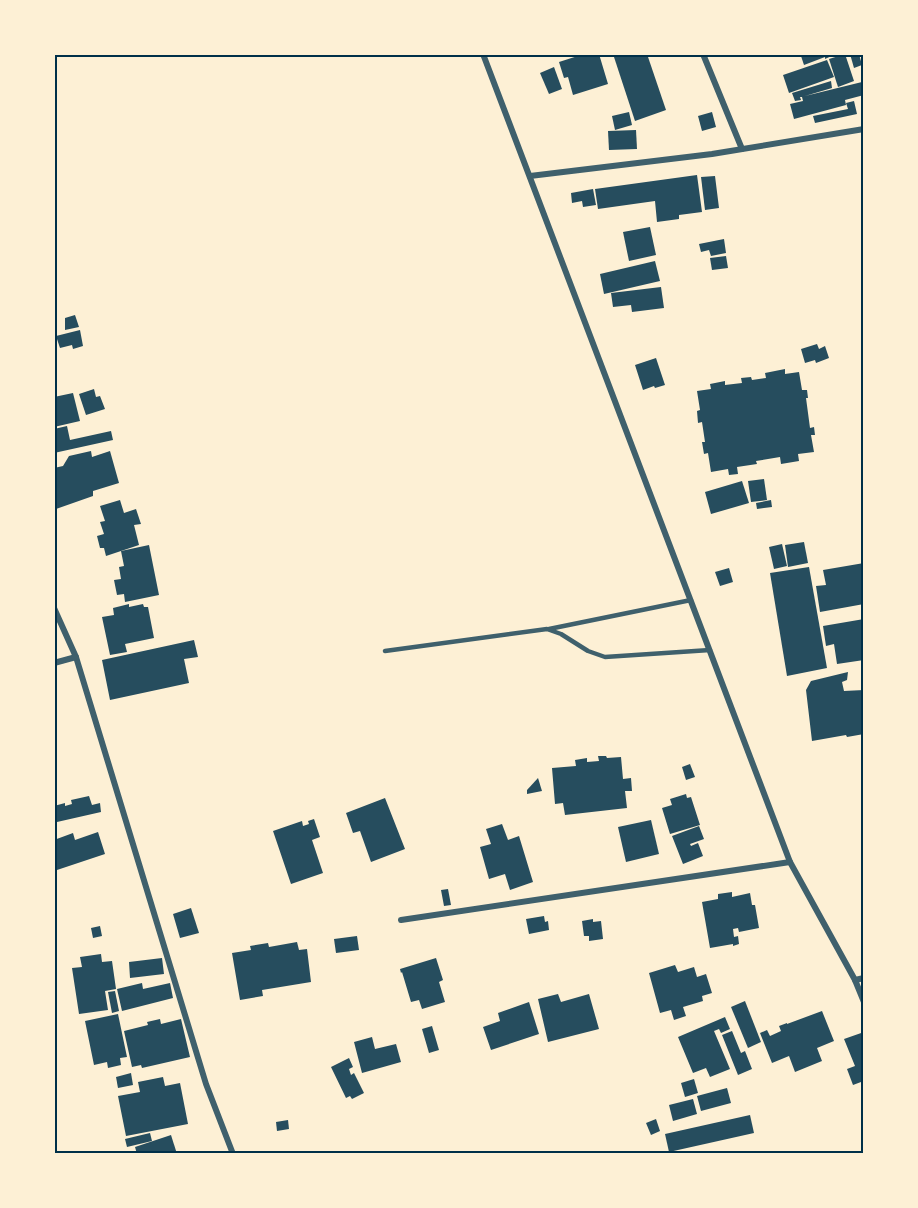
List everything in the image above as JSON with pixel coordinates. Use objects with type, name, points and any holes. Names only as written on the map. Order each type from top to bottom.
[{"type":"street","points":[[483,54],[790,862],[855,980],[864,1002]]},
{"type":"street","points":[[703,54],[742,149]]},
{"type":"street","points":[[530,176],[742,149],[864,129]]},
{"type":"street","points":[[54,608],[76,657],[206,1084],[233,1154]]},
{"type":"street","points":[[54,663],[76,657]]},
{"type":"street","points":[[401,920],[790,862]]},
{"type":"street","points":[[855,980],[864,978]]},
{"type":"lane","points":[[385,651],[547,629],[691,600]]},
{"type":"lane","points":[[547,629],[561,634],[588,651],[605,657],[710,650]]},
{"type":"building","points":[[584,54],[587,57],[599,54],[608,84],[573,95],[568,77],[564,78],[559,62]]},
{"type":"building","points":[[613,54],[647,54],[666,110],[635,121]]},
{"type":"building","points":[[836,54],[804,65],[801,56]]},
{"type":"building","points":[[845,54],[854,81],[838,87],[829,59]]},
{"type":"building","points":[[850,54],[859,54],[862,65],[854,68]]},
{"type":"building","points":[[827,60],[834,77],[789,93],[783,75]]},
{"type":"building","points":[[554,67],[562,89],[549,94],[540,73]]},
{"type":"building","points":[[831,81],[832,88],[805,96],[862,82],[864,95],[845,100],[846,105],[794,119],[790,104],[803,101],[800,97],[801,100],[795,101],[792,93]]},
{"type":"building","points":[[854,101],[857,114],[815,123],[813,116],[848,109],[846,103]]},
{"type":"building","points":[[629,112],[632,125],[615,130],[612,116]]},
{"type":"building","points":[[712,112],[716,127],[702,131],[698,116]]},
{"type":"building","points":[[636,130],[637,149],[609,150],[608,131]]},
{"type":"building","points":[[697,175],[702,212],[679,215],[679,219],[657,222],[655,201],[598,209],[595,189]]},
{"type":"building","points":[[715,176],[719,208],[705,210],[701,177]]},
{"type":"building","points":[[593,189],[596,205],[583,207],[582,201],[572,203],[571,193]]},
{"type":"building","points":[[650,227],[656,255],[629,261],[623,232]]},
{"type":"building","points":[[724,239],[726,253],[711,256],[709,250],[701,252],[699,244]]},
{"type":"building","points":[[726,256],[728,268],[712,270],[710,258]]},
{"type":"building","points":[[655,261],[660,281],[604,294],[600,274]]},
{"type":"building","points":[[661,287],[664,308],[632,312],[631,305],[613,307],[611,293]]},
{"type":"building","points":[[75,315],[79,327],[65,330],[65,318]]},
{"type":"building","points":[[80,330],[83,346],[73,349],[72,345],[60,348],[56,336]]},
{"type":"building","points":[[817,344],[819,349],[825,346],[829,358],[816,363],[815,360],[805,363],[801,349]]},
{"type":"building","points":[[656,358],[665,385],[643,390],[635,365]]},
{"type":"building","points":[[785,369],[785,374],[799,372],[802,390],[807,390],[810,428],[814,427],[815,435],[811,435],[814,452],[798,454],[799,461],[781,464],[780,457],[756,461],[757,464],[737,467],[738,474],[729,475],[728,469],[711,472],[708,453],[704,454],[702,422],[698,423],[697,411],[700,410],[697,391],[711,389],[710,384],[725,381],[725,385],[742,383],[741,378],[751,377],[752,380],[766,378],[765,373]]},
{"type":"building","points":[[94,389],[96,397],[100,396],[105,409],[86,415],[79,394]]},
{"type":"building","points":[[73,393],[80,421],[54,427],[54,397]]},
{"type":"building","points":[[67,426],[70,440],[111,431],[113,440],[54,453],[54,429]]},
{"type":"building","points":[[91,451],[92,457],[110,451],[119,483],[93,491],[93,496],[56,509],[54,468],[63,466],[69,456]]},
{"type":"building","points":[[764,479],[767,500],[751,502],[748,481]]},
{"type":"building","points":[[742,481],[749,503],[711,514],[705,492]]},
{"type":"building","points":[[120,500],[124,513],[136,509],[141,524],[134,525],[139,545],[106,556],[104,548],[100,548],[97,536],[104,534],[100,522],[105,521],[100,506]]},
{"type":"building","points":[[771,500],[772,507],[757,509],[756,503]]},
{"type":"building","points":[[804,542],[808,563],[788,567],[785,545]]},
{"type":"building","points":[[782,544],[787,566],[774,569],[769,547]]},
{"type":"building","points":[[149,545],[159,595],[125,602],[124,594],[117,595],[114,580],[121,579],[119,567],[124,566],[121,551]]},
{"type":"building","points":[[864,563],[864,604],[820,612],[816,586],[826,585],[823,570]]},
{"type":"building","points":[[809,567],[827,668],[787,676],[770,573]]},
{"type":"building","points":[[729,568],[733,582],[720,586],[715,572]]},
{"type":"building","points":[[129,604],[129,607],[143,604],[144,607],[148,607],[154,638],[125,644],[127,652],[110,655],[102,617],[114,615],[113,608]]},
{"type":"building","points":[[864,619],[864,660],[837,664],[834,644],[826,646],[823,626]]},
{"type":"building","points":[[194,640],[198,657],[184,659],[189,683],[110,700],[102,660]]},
{"type":"building","points":[[848,672],[847,680],[842,682],[844,691],[864,690],[864,734],[812,741],[806,690],[811,681]]},
{"type":"building","points":[[598,756],[621,757],[623,779],[631,778],[632,791],[625,791],[627,808],[565,815],[563,803],[555,804],[552,768],[576,766],[575,760],[587,758],[587,762],[599,761]]},
{"type":"building","points":[[690,764],[695,777],[686,780],[682,767]]},
{"type":"building","points":[[538,778],[542,791],[527,794],[527,790]]},
{"type":"building","points":[[686,794],[687,798],[691,797],[700,825],[670,834],[662,808],[672,805],[670,799]]},
{"type":"building","points":[[89,796],[92,805],[100,803],[101,812],[57,822],[54,806],[72,804],[71,800]]},
{"type":"building","points":[[385,798],[405,849],[371,862],[360,831],[353,833],[346,813]]},
{"type":"building","points":[[314,819],[320,837],[312,840],[323,873],[291,884],[273,831],[302,821],[303,826]]},
{"type":"building","points":[[651,820],[659,854],[626,862],[618,827]]},
{"type":"building","points":[[502,824],[508,840],[519,836],[533,882],[510,890],[505,874],[489,879],[480,847],[491,844],[486,829]]},
{"type":"building","points":[[699,826],[704,839],[690,844],[691,846],[698,843],[703,856],[683,864],[672,836]]},
{"type":"building","points":[[98,832],[105,854],[54,871],[54,840],[73,833],[75,840]]},
{"type":"building","points":[[448,889],[451,905],[444,906],[441,890]]},
{"type":"building","points":[[732,892],[732,897],[750,893],[752,905],[755,905],[759,928],[739,932],[738,928],[733,929],[734,937],[738,936],[739,944],[710,948],[702,902],[718,899],[718,894]]},
{"type":"building","points":[[191,908],[199,933],[180,938],[173,914]]},
{"type":"building","points":[[544,916],[545,922],[548,921],[549,930],[529,934],[526,919]]},
{"type":"building","points":[[593,919],[593,922],[601,921],[603,939],[589,941],[589,936],[584,936],[582,921]]},
{"type":"building","points":[[100,926],[102,936],[93,938],[91,928]]},
{"type":"building","points":[[357,936],[359,950],[336,953],[334,939]]},
{"type":"building","points":[[297,942],[299,950],[307,949],[311,982],[262,990],[263,996],[240,1000],[232,953],[251,950],[250,946],[268,943],[269,947]]},
{"type":"building","points":[[101,954],[102,962],[112,961],[116,989],[105,991],[108,1010],[79,1014],[72,968],[82,967],[80,957]]},
{"type":"building","points":[[162,958],[164,974],[130,978],[129,962]]},
{"type":"building","points":[[436,958],[443,980],[439,982],[445,1002],[422,1009],[419,1000],[411,1002],[400,969]]},
{"type":"building","points":[[675,965],[678,972],[694,967],[697,977],[706,974],[712,993],[702,996],[703,1001],[683,1007],[686,1016],[674,1020],[671,1010],[660,1013],[649,973]]},
{"type":"building","points":[[142,983],[143,989],[170,983],[173,998],[122,1011],[117,989]]},
{"type":"building","points":[[115,991],[119,1011],[112,1013],[108,992]]},
{"type":"building","points":[[558,994],[561,1002],[589,994],[599,1029],[548,1042],[538,999]]},
{"type":"building","points":[[745,1001],[761,1042],[748,1048],[731,1007]]},
{"type":"building","points":[[529,1002],[539,1034],[491,1050],[483,1027],[500,1021],[498,1013]]},
{"type":"building","points":[[822,1011],[834,1041],[817,1048],[822,1061],[795,1072],[789,1056],[772,1063],[760,1033],[767,1030],[770,1036],[781,1031],[779,1026]]},
{"type":"building","points":[[118,1014],[127,1057],[120,1058],[121,1065],[108,1068],[107,1062],[94,1065],[85,1021]]},
{"type":"building","points":[[725,1017],[730,1029],[721,1033],[719,1029],[714,1031],[730,1069],[710,1077],[706,1068],[693,1073],[678,1037]]},
{"type":"building","points":[[160,1019],[161,1024],[181,1019],[190,1057],[142,1068],[141,1065],[132,1067],[124,1031],[148,1025],[147,1022]]},
{"type":"building","points":[[432,1026],[439,1050],[429,1053],[422,1029]]},
{"type":"building","points":[[732,1031],[741,1053],[745,1051],[752,1069],[738,1075],[722,1035]]},
{"type":"building","points":[[864,1032],[864,1089],[861,1082],[853,1085],[847,1069],[855,1066],[844,1039]]},
{"type":"building","points":[[372,1037],[375,1049],[396,1044],[401,1062],[362,1073],[354,1042]]},
{"type":"building","points":[[349,1058],[353,1067],[349,1069],[351,1075],[354,1073],[364,1093],[352,1099],[350,1096],[346,1098],[331,1067]]},
{"type":"building","points":[[131,1073],[133,1085],[118,1088],[116,1077]]},
{"type":"building","points":[[163,1077],[165,1086],[180,1083],[188,1124],[126,1136],[118,1096],[140,1092],[138,1082]]},
{"type":"building","points":[[694,1079],[698,1093],[685,1097],[681,1083]]},
{"type":"building","points":[[727,1088],[731,1103],[701,1111],[697,1096]]},
{"type":"building","points":[[693,1099],[697,1114],[673,1121],[669,1105]]},
{"type":"building","points":[[750,1115],[754,1133],[669,1152],[665,1134]]},
{"type":"building","points":[[656,1119],[660,1131],[651,1135],[646,1123]]},
{"type":"building","points":[[288,1120],[289,1129],[277,1131],[276,1122]]},
{"type":"building","points":[[150,1133],[152,1141],[127,1147],[125,1139]]},
{"type":"building","points":[[171,1135],[177,1154],[137,1154],[135,1147]]}]
